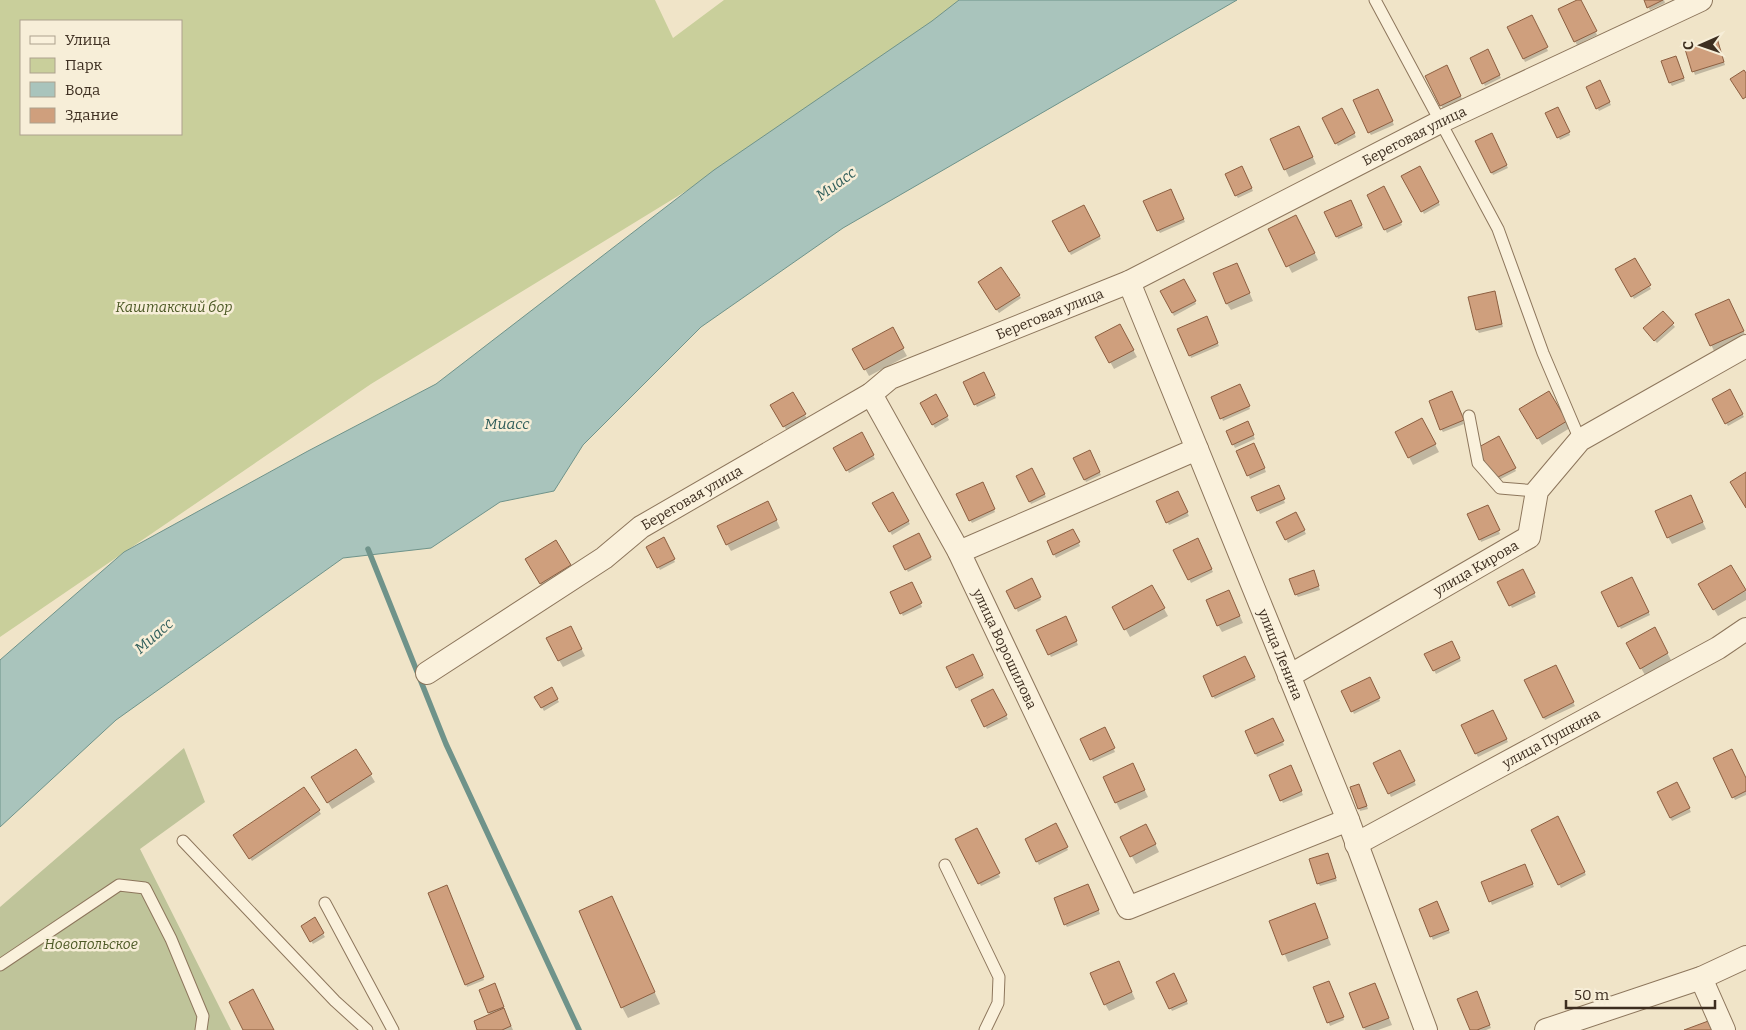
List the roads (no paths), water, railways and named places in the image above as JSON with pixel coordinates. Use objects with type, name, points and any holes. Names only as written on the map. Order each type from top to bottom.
[{"type":"street","name":"Береговая улица","points":[[427,673],[604,558],[641,527],[871,394],[890,378],[1129,282],[1440,122],[1701,0]]},
{"type":"street","name":"улица Ленина","points":[[1129,282],[1348,820],[1426,1030]]},
{"type":"street","points":[[1537,491],[1580,440],[1744,352]]},
{"type":"street","name":"улица Ворошилова","points":[[871,394],[959,552],[1128,908],[1348,820]]},
{"type":"street","points":[[959,552],[1197,449]]},
{"type":"street","name":"улица Кирова","points":[[1289,676],[1529,537],[1537,491]]},
{"type":"street","name":"улица Пушкина","points":[[1356,844],[1709,652],[1746,629]]},
{"type":"street","points":[[1546,1030],[1701,978],[1746,957]]},
{"type":"street","points":[[1701,978],[1724,1030]]},
{"type":"lane","points":[[1375,0],[1498,229],[1543,353],[1580,440]]},
{"type":"lane","points":[[1469,416],[1478,463],[1500,488],[1537,491]]},
{"type":"lane","points":[[183,841],[335,1001],[367,1030]]},
{"type":"lane","points":[[945,864],[999,977],[998,1003],[984,1030]]},
{"type":"lane","points":[[0,965],[119,885],[145,888],[171,939],[203,1016],[201,1030]]},
{"type":"lane","points":[[325,903],[393,1030]]},
{"type":"water","name":"Миасс","points":[[959,0],[1237,0],[843,228],[701,327],[583,445],[554,491],[500,502],[431,548],[343,558],[116,720],[0,827],[0,660],[124,552],[308,451],[436,384],[714,170],[932,21]]},
{"type":"waterway","points":[[368,549],[446,744],[579,1030]]},
{"type":"park label","name":"Каштакский бор","points":[[174,307]]},
{"type":"park label","name":"Новопольское","points":[[91,944]]}]
